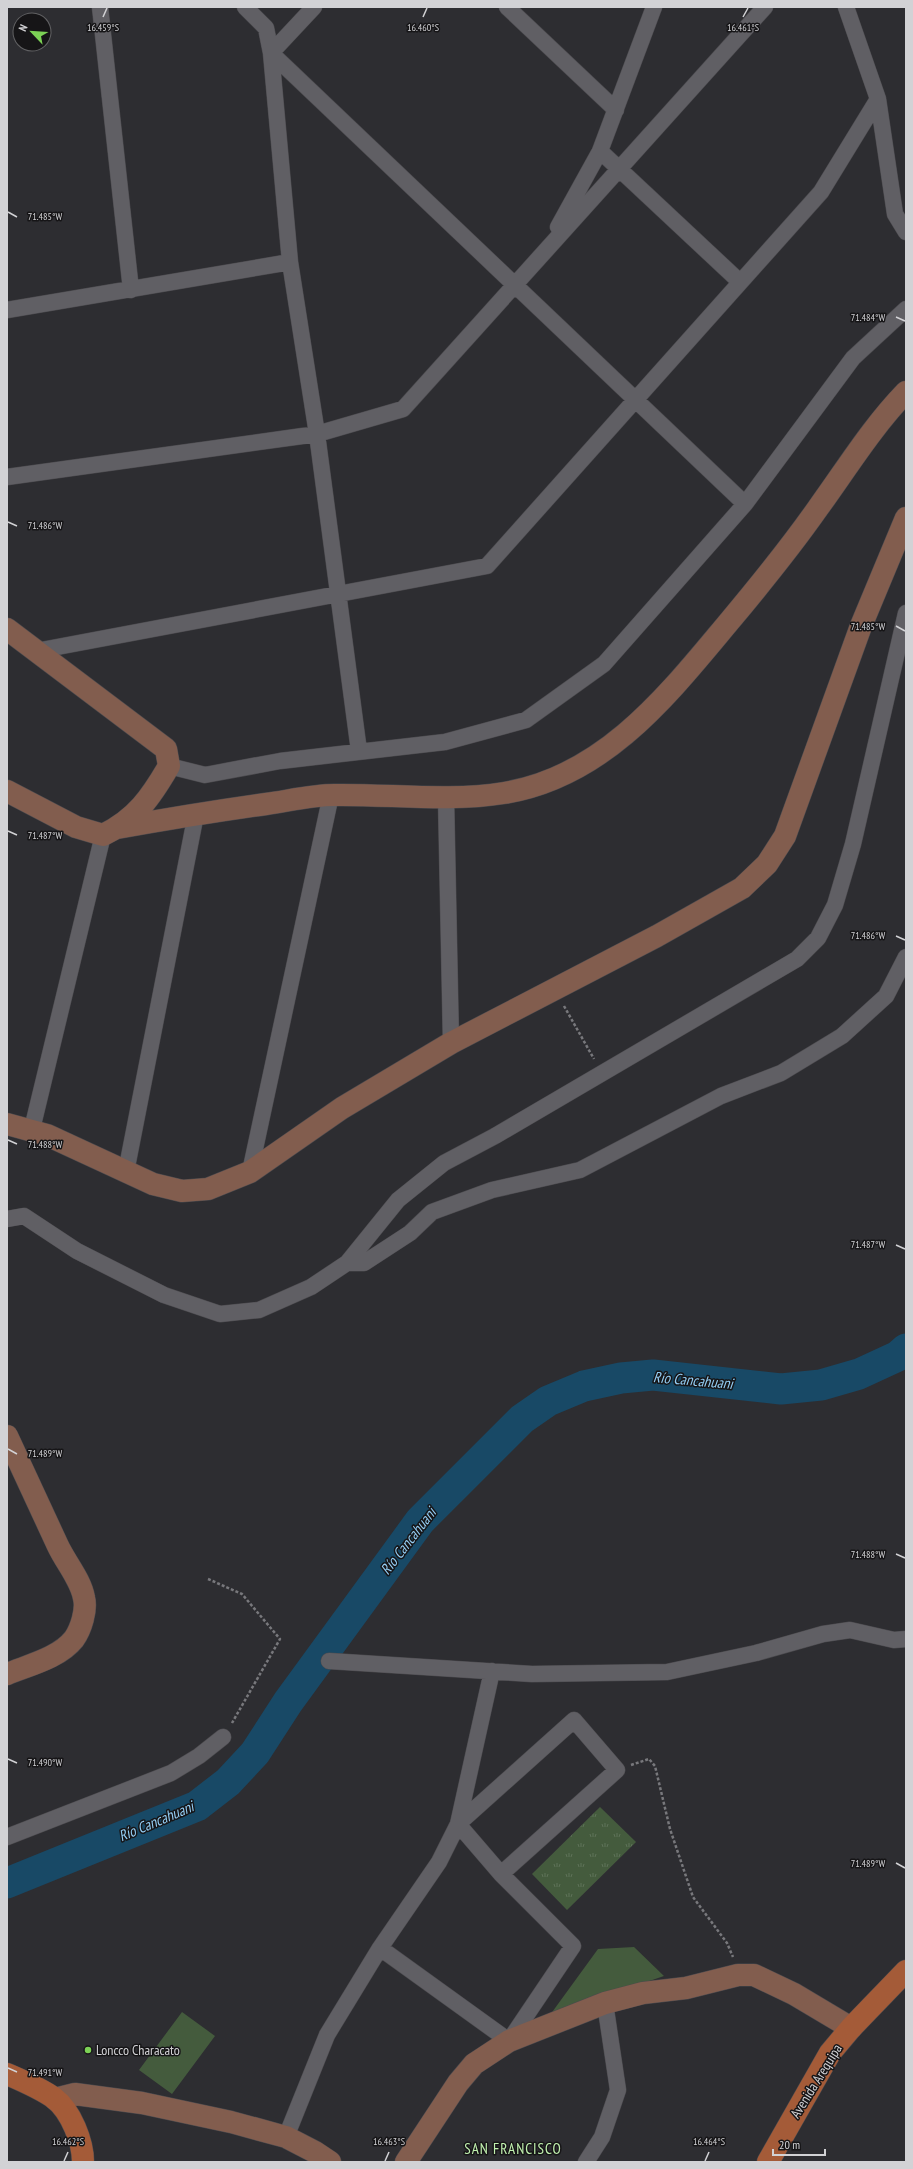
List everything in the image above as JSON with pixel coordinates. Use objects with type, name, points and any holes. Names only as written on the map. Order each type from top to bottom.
[{"type":"main road","name":"Avenida Arequipa","points":[[768,2162],[830,2053],[851,2028],[906,1971]]},
{"type":"main road","points":[[7,2074],[55,2099],[75,2128],[83,2154],[83,2162]]},
{"type":"street","points":[[100,7],[131,290]]},
{"type":"street","points":[[245,7],[266,28],[271,53],[290,262],[317,434],[359,751]]},
{"type":"street","points":[[271,53],[314,7]]},
{"type":"street","points":[[507,7],[616,110]]},
{"type":"street","points":[[545,251],[600,151],[654,7]]},
{"type":"street","points":[[7,477],[317,434],[402,409],[765,7]]},
{"type":"street","points":[[846,7],[878,99],[895,214],[906,232]]},
{"type":"street","points":[[271,53],[745,504]]},
{"type":"street","points":[[36,651],[486,566],[821,192],[878,99]]},
{"type":"street","points":[[600,151],[740,282]]},
{"type":"street","points":[[7,310],[290,262]]},
{"type":"street","points":[[169,766],[205,775],[280,761],[445,742],[526,720],[604,664],[745,504],[853,358],[906,309]]},
{"type":"street","points":[[7,791],[76,827],[110,832],[196,814],[331,795],[446,797],[504,793],[526,788],[562,775],[606,751],[621,740],[643,720],[679,681],[779,561],[818,509],[866,438],[885,413],[906,392]]},
{"type":"street","points":[[7,1124],[32,1129],[71,1144],[126,1172],[169,1189],[193,1192],[208,1189],[250,1172],[342,1108],[451,1043],[555,989],[742,888],[767,864],[785,836],[861,626],[906,518]]},
{"type":"street","points":[[7,1219],[24,1216],[77,1252],[157,1292],[220,1314],[259,1310],[311,1287],[347,1263],[398,1200],[444,1163],[495,1136],[797,959],[818,938],[834,905],[852,844],[906,614]]},
{"type":"street","points":[[7,629],[166,749],[169,766],[140,809],[110,832],[32,1129]]},
{"type":"street","points":[[250,1172],[331,795]]},
{"type":"street","points":[[446,797],[451,1043]]},
{"type":"street","points":[[126,1172],[196,814]]},
{"type":"street","points":[[347,1263],[364,1263],[410,1233],[432,1212],[492,1190],[580,1170],[721,1096],[780,1073],[842,1036],[859,1021],[886,996],[906,957]]},
{"type":"street","points":[[7,1436],[59,1547],[83,1592],[85,1600],[78,1633],[69,1644],[46,1658],[7,1674]]},
{"type":"street","points":[[329,1661],[532,1674],[666,1672],[756,1653],[823,1634],[850,1630],[894,1640],[906,1639]]},
{"type":"street","points":[[286,2137],[327,2034],[380,1948],[439,1862],[458,1824],[492,1672]]},
{"type":"street","points":[[458,1824],[574,1720],[618,1770],[501,1874]]},
{"type":"street","points":[[7,1837],[171,1773],[199,1756],[223,1737]]},
{"type":"street","points":[[458,1824],[501,1874],[573,1946],[509,2041]]},
{"type":"street","points":[[380,1948],[509,2041]]},
{"type":"street","points":[[406,2162],[458,2082],[474,2064],[509,2041],[605,2003],[643,1993],[686,1988],[738,1975],[754,1975],[794,1994],[851,2028]]},
{"type":"street","points":[[586,2162],[602,2137],[618,2090],[605,2003]]},
{"type":"street","points":[[55,2099],[75,2094],[142,2103],[231,2122],[286,2137],[315,2152],[330,2162]]},
{"type":"path","points":[[555,989],[601,1073]]},
{"type":"path","points":[[208,1579],[242,1594],[280,1639],[223,1737]]},
{"type":"path","points":[[618,1770],[649,1759],[655,1766],[670,1830],[693,1897],[727,1943],[733,1956],[738,1975]]},
{"type":"green space","points":[[600,1807],[636,1842],[567,1910],[532,1874]]},
{"type":"green space","points":[[634,1947],[664,1976],[550,2015],[598,1949]]},
{"type":"green space","points":[[182,2012],[215,2036],[172,2094],[139,2070]]},
{"type":"waterway","name":"Río Cancahuani","points":[[7,1883],[197,1806],[228,1782],[255,1753],[288,1702],[420,1521],[522,1419],[548,1401],[584,1386],[621,1378],[653,1375],[781,1389],[821,1385],[859,1374],[898,1356],[906,1349]]},
{"type":"place","name":"Loncco Characato","points":[[88,2050]]},
{"type":"district","name":"SAN FRANCISCO","points":[[513,2148]]}]
